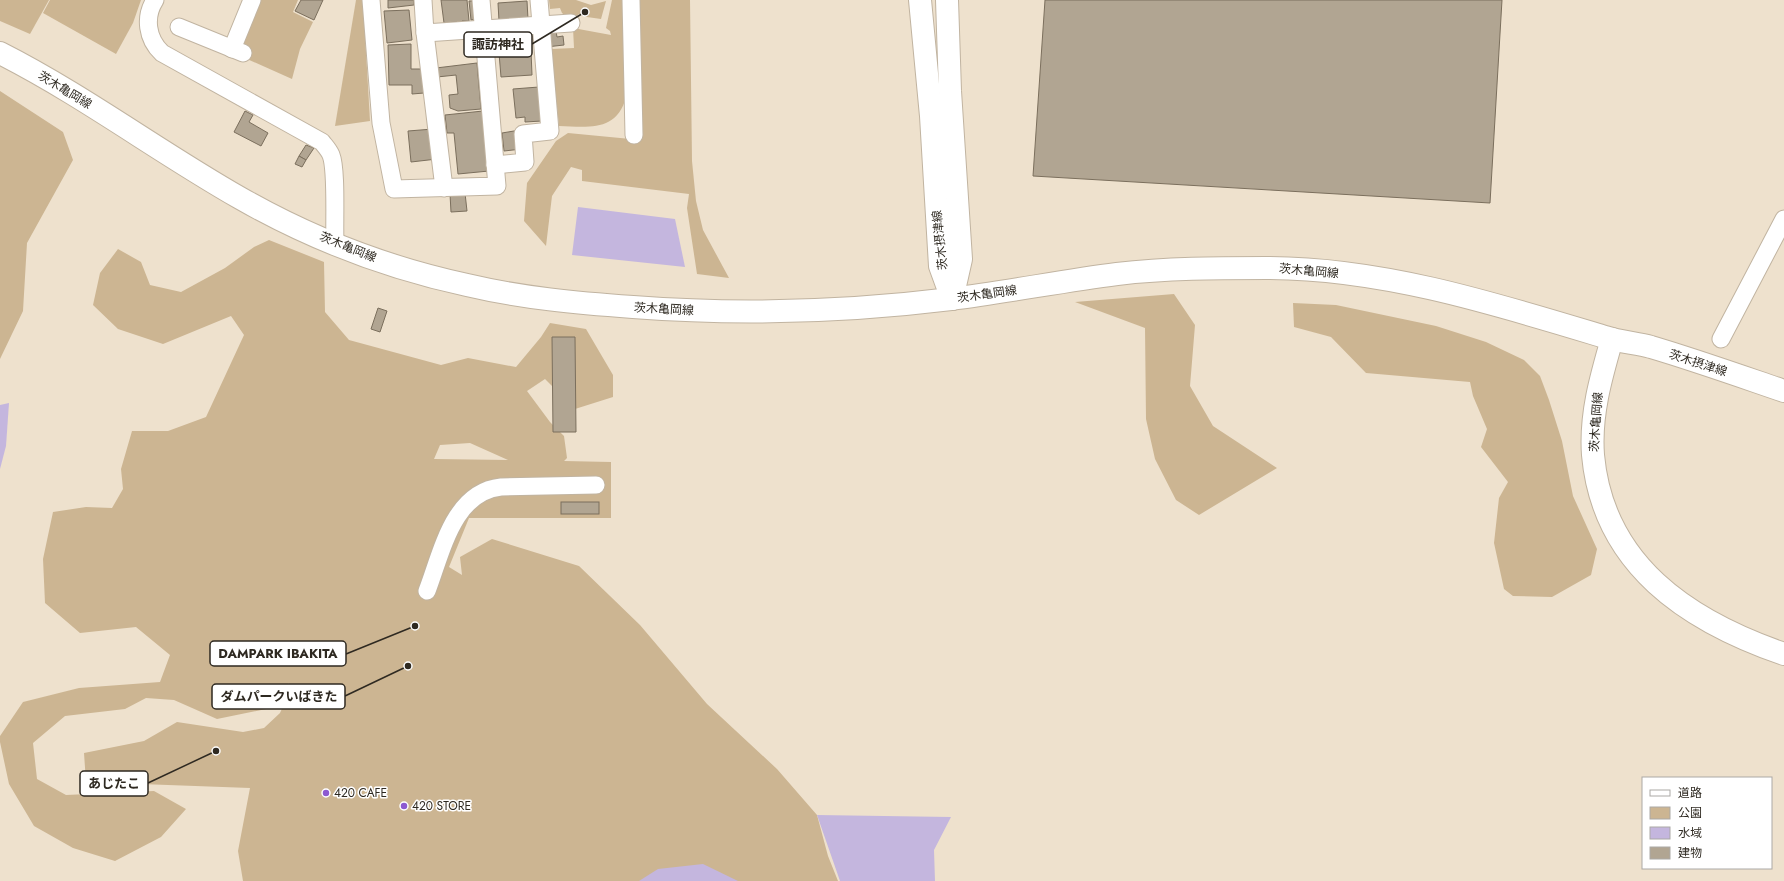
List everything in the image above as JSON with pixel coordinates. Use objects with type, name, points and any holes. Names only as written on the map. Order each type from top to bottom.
[{"type":"main road","name":"茨木摂津線","points":[[920,0],[932,116],[940,266],[952,299]]},
{"type":"main road","name":"茨木摂津線","points":[[947,0],[950,91],[961,259],[952,299]]},
{"type":"main road","name":"茨木亀岡線","points":[[0,53],[69,92],[240,198],[271,215],[335,243],[405,269],[464,285],[521,296],[585,304],[673,310],[743,311],[840,308],[952,299],[1116,274],[1168,270],[1271,268],[1312,270],[1400,283],[1542,317],[1612,339],[1599,385],[1595,406],[1593,454],[1600,497],[1613,526],[1640,567],[1674,599],[1713,625],[1784,654]]},
{"type":"main road","name":"茨木摂津線","points":[[1612,339],[1646,346],[1784,391]]},
{"type":"street","points":[[156,0],[149,13],[148,26],[154,43],[162,53],[322,142],[328,148],[331,155],[333,171],[335,243]]},
{"type":"street","points":[[179,27],[237,51],[252,0]]},
{"type":"street","points":[[371,0],[381,123],[394,189],[497,186],[481,0]]},
{"type":"street","points":[[423,0],[444,188]]},
{"type":"street","points":[[496,165],[525,162],[523,134],[550,131],[539,0]]},
{"type":"street","points":[[631,0],[637,127]]},
{"type":"street","points":[[426,33],[571,23]]},
{"type":"street","points":[[1721,340],[1784,220]]},
{"type":"street","points":[[426,590],[453,521],[469,501],[479,493],[490,488],[501,487],[596,485]]},
{"type":"green space","points":[[0,0],[49,0],[30,34],[0,21]]},
{"type":"green space","points":[[50,0],[141,0],[133,23],[116,54],[43,13]]},
{"type":"green space","points":[[258,0],[298,0],[293,12],[313,22],[300,49],[292,79],[247,59],[242,42]]},
{"type":"green space","points":[[356,0],[363,0],[370,121],[335,126]]},
{"type":"green space","points":[[549,0],[576,0],[591,5],[606,1],[601,19],[579,14],[575,17],[567,17],[562,13],[560,8],[550,9]]},
{"type":"green space","points":[[612,0],[627,0],[626,97],[622,108],[616,116],[608,122],[600,125],[580,127],[559,126],[551,49],[574,48],[573,28],[611,35],[610,31],[606,28]]},
{"type":"green space","points":[[639,0],[690,0],[692,161],[696,201],[703,230],[729,278],[697,274],[687,208],[689,194],[582,181],[582,170],[571,167],[552,196],[546,246],[524,221],[527,183],[556,141],[568,133],[641,140]]},
{"type":"green space","points":[[0,91],[63,132],[73,160],[27,243],[23,311],[0,359]]},
{"type":"green space","points":[[269,240],[324,262],[325,312],[349,340],[441,365],[468,358],[516,367],[541,337],[550,323],[586,329],[613,375],[613,397],[575,409],[545,379],[527,391],[550,422],[564,436],[567,458],[564,461],[611,462],[611,518],[469,518],[449,567],[462,575],[460,557],[492,539],[579,566],[640,625],[707,704],[777,769],[817,815],[828,856],[838,881],[243,881],[238,851],[250,788],[86,782],[84,753],[144,741],[177,722],[243,732],[264,728],[280,713],[289,693],[289,683],[276,707],[217,719],[174,700],[146,698],[125,709],[65,716],[33,743],[37,779],[66,795],[154,791],[186,809],[161,837],[115,861],[73,848],[34,826],[9,784],[0,742],[0,736],[23,702],[79,688],[160,682],[170,655],[136,627],[80,633],[45,603],[43,559],[53,512],[86,507],[112,508],[123,489],[121,469],[132,431],[168,431],[206,417],[244,335],[231,316],[163,344],[118,329],[93,305],[100,273],[118,249],[141,262],[150,285],[181,292],[225,268],[254,247]],"holes":[[[470,443],[508,460],[434,459],[440,445]]]},
{"type":"green space","points":[[1174,294],[1195,325],[1190,386],[1213,426],[1277,468],[1199,515],[1176,500],[1155,459],[1146,419],[1145,328],[1075,302]]},
{"type":"green space","points":[[1293,303],[1336,305],[1436,326],[1486,342],[1524,360],[1540,376],[1562,441],[1573,496],[1597,549],[1591,575],[1552,597],[1513,596],[1504,589],[1494,543],[1499,498],[1508,482],[1481,447],[1487,429],[1473,396],[1470,382],[1366,373],[1331,337],[1294,327]]},
{"type":"water","points":[[578,207],[675,219],[685,267],[572,255]]},
{"type":"water","points":[[9,403],[6,446],[0,469],[0,405]]},
{"type":"water","points":[[817,815],[951,817],[934,850],[935,881],[840,881]]},
{"type":"water","points":[[703,864],[738,881],[639,881],[658,869]]},
{"type":"building","points":[[301,0],[323,0],[314,20],[295,11]]},
{"type":"building","points":[[388,0],[414,0],[414,5],[388,8]]},
{"type":"building","points":[[441,0],[467,0],[469,21],[462,21],[462,24],[458,25],[457,22],[444,23]]},
{"type":"building","points":[[1045,0],[1502,0],[1490,203],[1033,176]]},
{"type":"building","points":[[469,1],[474,1],[476,19],[471,20]]},
{"type":"building","points":[[527,1],[528,19],[499,21],[498,3]]},
{"type":"building","points":[[409,10],[412,40],[387,43],[384,11]]},
{"type":"building","points":[[556,31],[557,37],[563,36],[564,45],[546,47],[544,32]]},
{"type":"building","points":[[411,44],[411,69],[424,69],[424,93],[412,94],[412,85],[389,85],[388,45]]},
{"type":"building","points":[[531,51],[532,75],[501,77],[499,53]]},
{"type":"building","points":[[477,63],[481,109],[458,111],[450,108],[449,95],[458,94],[456,75],[437,77],[436,68]]},
{"type":"building","points":[[539,87],[542,121],[525,122],[525,117],[516,118],[513,89]]},
{"type":"building","points":[[245,111],[253,115],[249,122],[268,133],[261,146],[234,132]]},
{"type":"building","points":[[483,111],[489,171],[458,174],[454,133],[447,133],[445,115]]},
{"type":"building","points":[[433,129],[437,159],[411,162],[408,131]]},
{"type":"building","points":[[520,130],[522,149],[504,151],[502,133]]},
{"type":"building","points":[[306,145],[314,148],[306,160],[299,156]]},
{"type":"building","points":[[299,156],[306,160],[302,167],[295,164]]},
{"type":"building","points":[[465,193],[467,211],[451,212],[450,194]]},
{"type":"building","points":[[378,308],[387,311],[380,332],[371,329]]},
{"type":"building","points":[[552,337],[575,337],[576,432],[553,432]]},
{"type":"building","points":[[561,502],[599,502],[599,514],[561,514]]},
{"type":"place","name":"諏訪神社","points":[[585,12]]},
{"type":"place","name":"DAMPARK IBAKITA","points":[[415,626]]},
{"type":"place","name":"ダムパークいばきた","points":[[408,666]]},
{"type":"place","name":"あじたこ","points":[[216,751]]},
{"type":"place","name":"420 CAFE","points":[[326,793]]},
{"type":"place","name":"420 STORE","points":[[404,806]]}]
